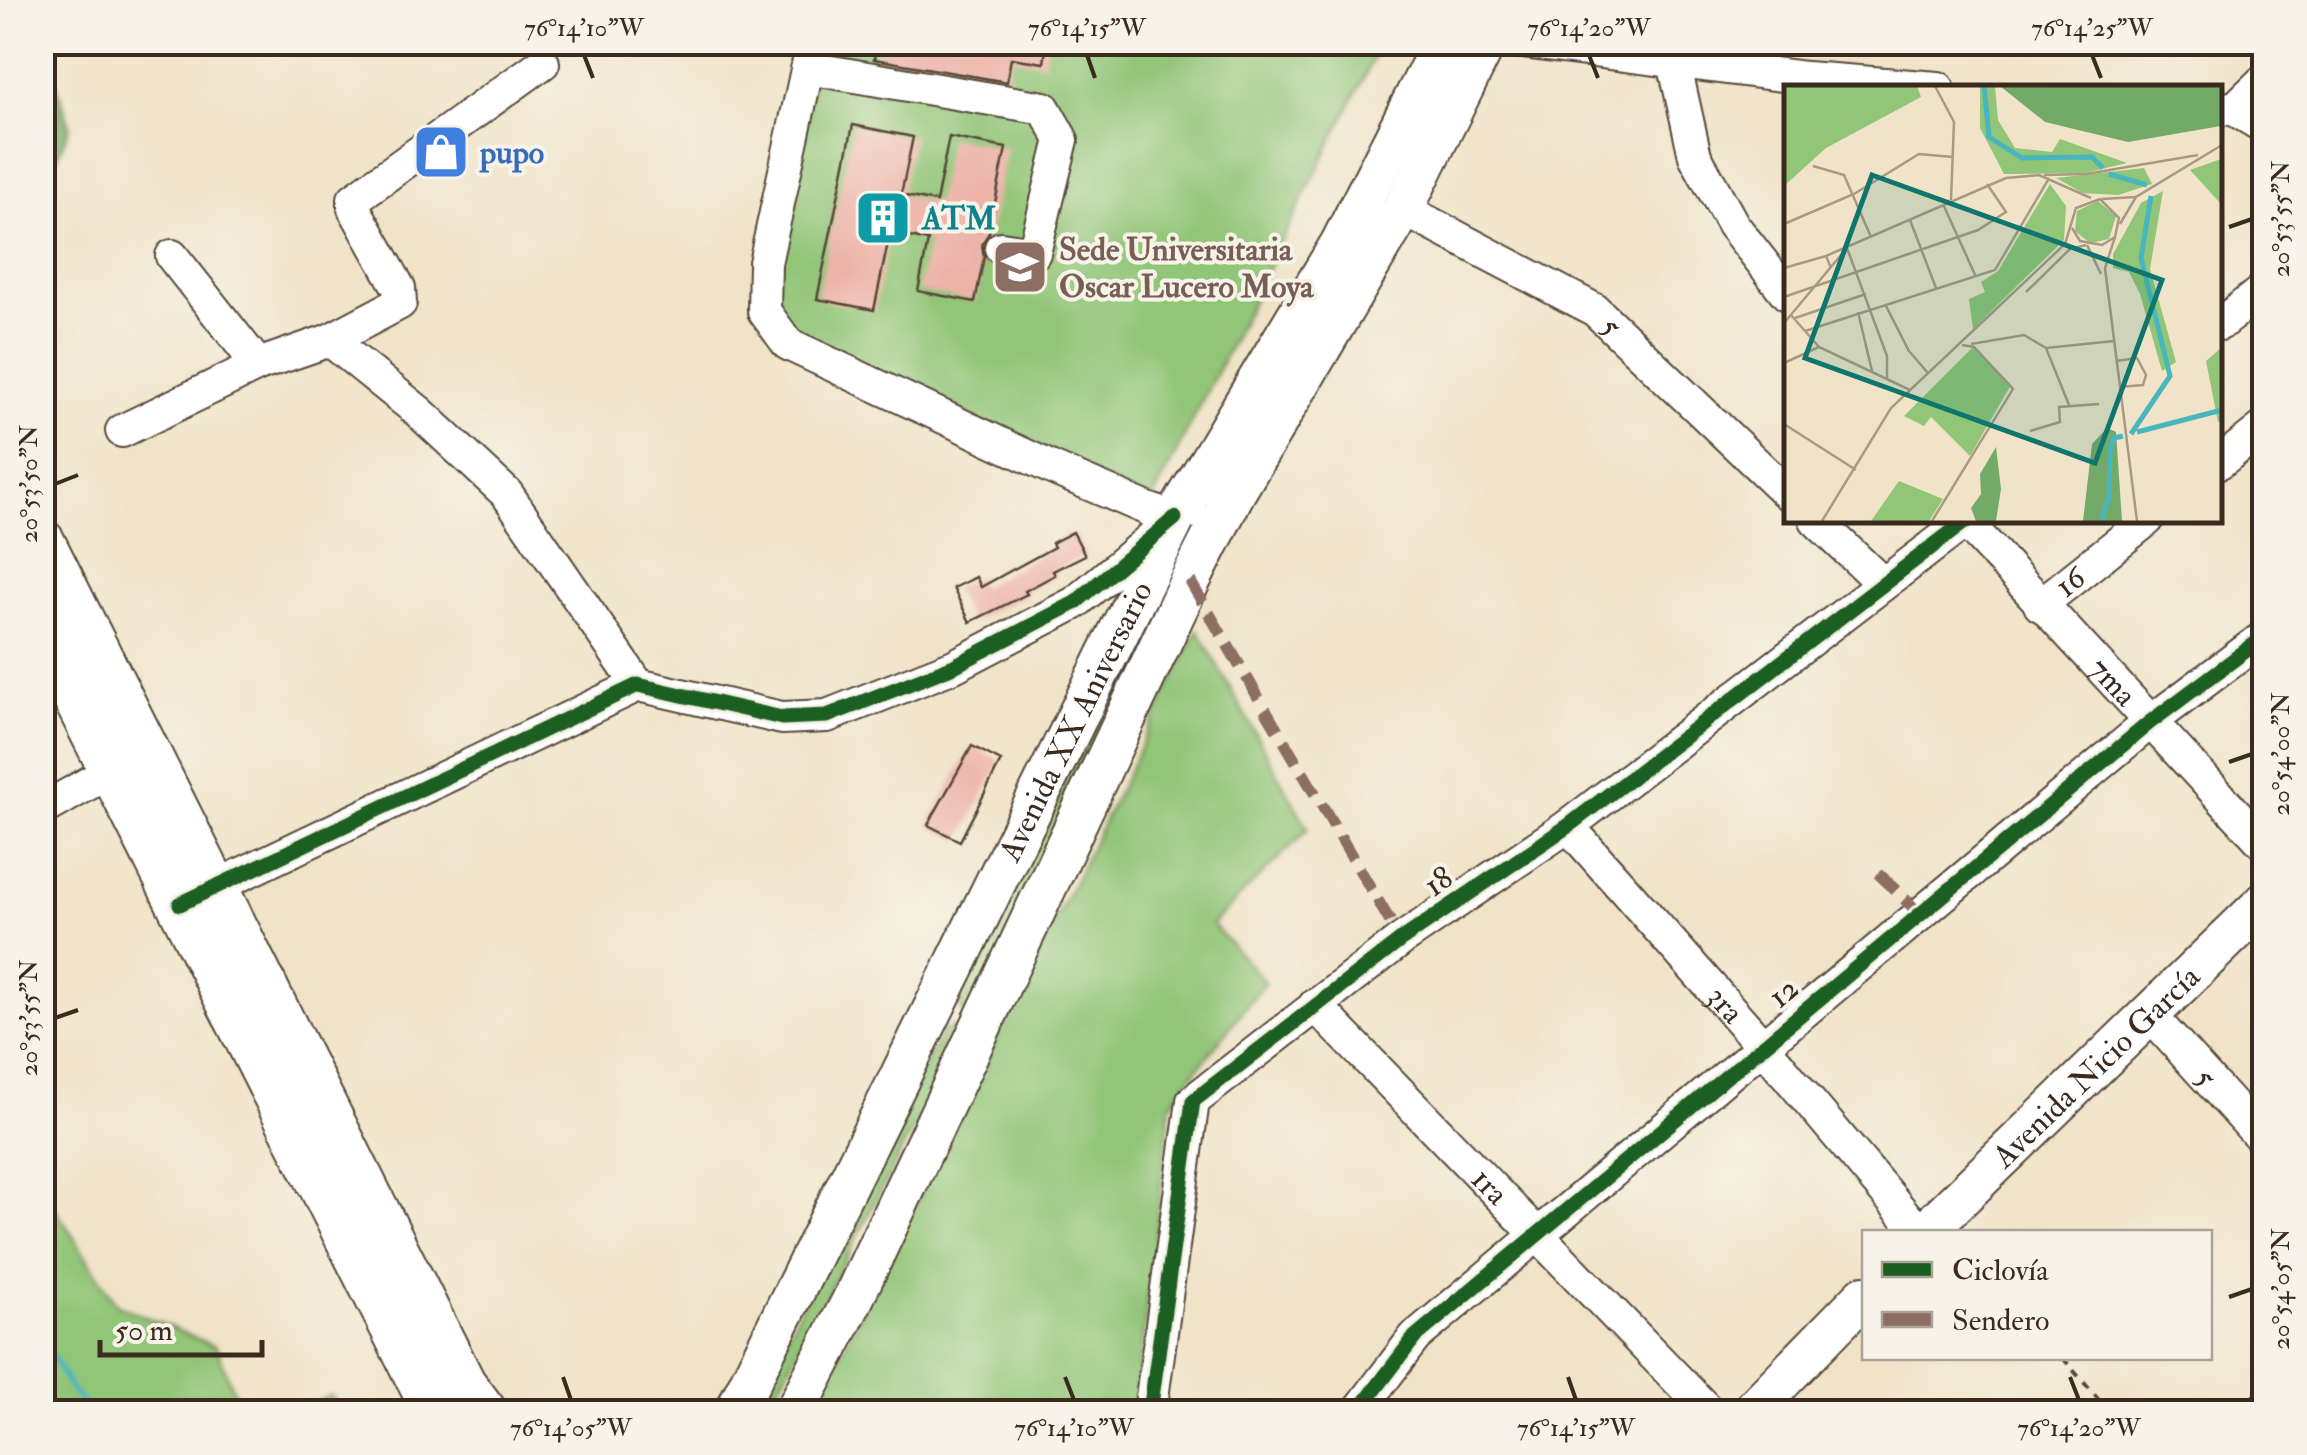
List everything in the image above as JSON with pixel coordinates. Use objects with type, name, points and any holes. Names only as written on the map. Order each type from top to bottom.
[{"type":"highway","points":[[42,542],[432,1412]]},
{"type":"highway","points":[[42,631],[112,770],[197,895],[463,1384],[484,1412]]},
{"type":"main road","name":"Avenida XX Aniversario","points":[[736,1412],[1175,518],[1341,243],[1443,42]]},
{"type":"main road","name":"Avenida XX Aniversario","points":[[795,1412],[852,1301],[1234,494],[1403,209],[1486,42]]},
{"type":"main road","name":"Avenida Nicio García","points":[[1924,1230],[2264,903]]},
{"type":"main road","points":[[1766,1408],[1862,1298]]},
{"type":"street","points":[[1522,42],[1806,83],[1859,85]]},
{"type":"street","points":[[1001,248],[1034,253],[1062,140],[1044,108],[811,55],[765,263],[764,311],[788,344],[1052,468],[1175,518]]},
{"type":"street","points":[[1674,62],[1695,156],[1733,226],[1784,290]]},
{"type":"street","points":[[122,431],[258,365],[330,340],[394,307],[402,298],[354,208],[354,199],[543,63]]},
{"type":"street","points":[[2264,80],[2227,108],[2264,126]]},
{"type":"street","name":"5","points":[[1403,209],[1595,310],[1784,489]]},
{"type":"street","points":[[172,256],[258,365]]},
{"type":"street","points":[[2222,322],[2264,289]]},
{"type":"street","points":[[330,340],[419,412],[507,494],[638,684]]},
{"type":"street","points":[[2222,460],[2264,427]]},
{"type":"street","points":[[197,895],[638,684],[782,718],[827,716],[954,666],[1075,603],[1175,518],[1234,494]]},
{"type":"street","points":[[1818,522],[1883,584]]},
{"type":"street","name":"18","points":[[1150,1412],[1193,1102],[1401,940],[1568,826],[1962,522]]},
{"type":"street","name":"7ma","points":[[1967,522],[2264,844]]},
{"type":"street","name":"16","points":[[2040,605],[2144,522]]},
{"type":"street","name":"12","points":[[1358,1412],[1416,1336],[2149,723],[2264,637]]},
{"type":"street","points":[[42,810],[112,770]]},
{"type":"street","name":"3ra","points":[[1568,826],[1920,1230]]},
{"type":"street","name":"1ra","points":[[1315,1005],[1536,1238],[1709,1412]]},
{"type":"street","name":"5","points":[[2150,1014],[2264,1141]]},
{"type":"path","points":[[2065,1360],[2109,1412]]},
{"type":"green space","points":[[42,43],[70,126],[43,193]]},
{"type":"green space","name":"Sede Universitaria Oscar Lucero Moya","points":[[820,43],[1381,43],[1151,503],[792,332],[771,285]]},
{"type":"green space","points":[[1190,530],[1196,539],[975,1007],[962,1012],[958,1001]]},
{"type":"green space","points":[[1198,630],[1308,829],[1212,924],[1265,982],[1171,1103],[1134,1412],[812,1412]]},
{"type":"green space","points":[[954,1028],[960,1038],[766,1412],[747,1412],[943,1030]]},
{"type":"green space","points":[[43,1189],[116,1304],[216,1347],[242,1412],[52,1412],[42,1396]]},
{"type":"green space","points":[[332,1395],[339,1412],[290,1412]]},
{"type":"building","points":[[876,42],[1047,42],[1044,63],[1011,58],[1007,82],[874,59]]},
{"type":"building","points":[[853,125],[913,137],[901,195],[936,202],[949,137],[1006,148],[989,233],[982,244],[984,257],[975,302],[918,291],[928,241],[890,233],[874,310],[817,299]]},
{"type":"building","points":[[1073,532],[1085,555],[1053,571],[1055,575],[1025,591],[1027,594],[970,622],[953,588],[976,577],[981,587],[1054,547],[1052,543]]},
{"type":"building","points":[[972,746],[1001,761],[960,841],[928,825]]},
{"type":"waterway","points":[[42,1338],[68,1385],[89,1412]]},
{"type":"marked path","points":[[1190,581],[1401,940]]},
{"type":"marked path","points":[[1878,873],[1922,916]]},
{"type":"cycle path","points":[[180,904],[638,685],[782,718],[827,716],[954,666],[1075,603],[1175,518]]},
{"type":"cycle path","points":[[1150,1412],[1193,1101],[1401,940],[1568,826],[1964,522]]},
{"type":"cycle path","points":[[1358,1412],[1415,1337],[2149,723],[2264,637]]},
{"type":"place","name":"pupo","points":[[441,152]]},
{"type":"place","name":"ATM","points":[[883,218]]},
{"type":"place","name":"Sede Universitaria Oscar Lucero Moya","points":[[1020,267]]}]
